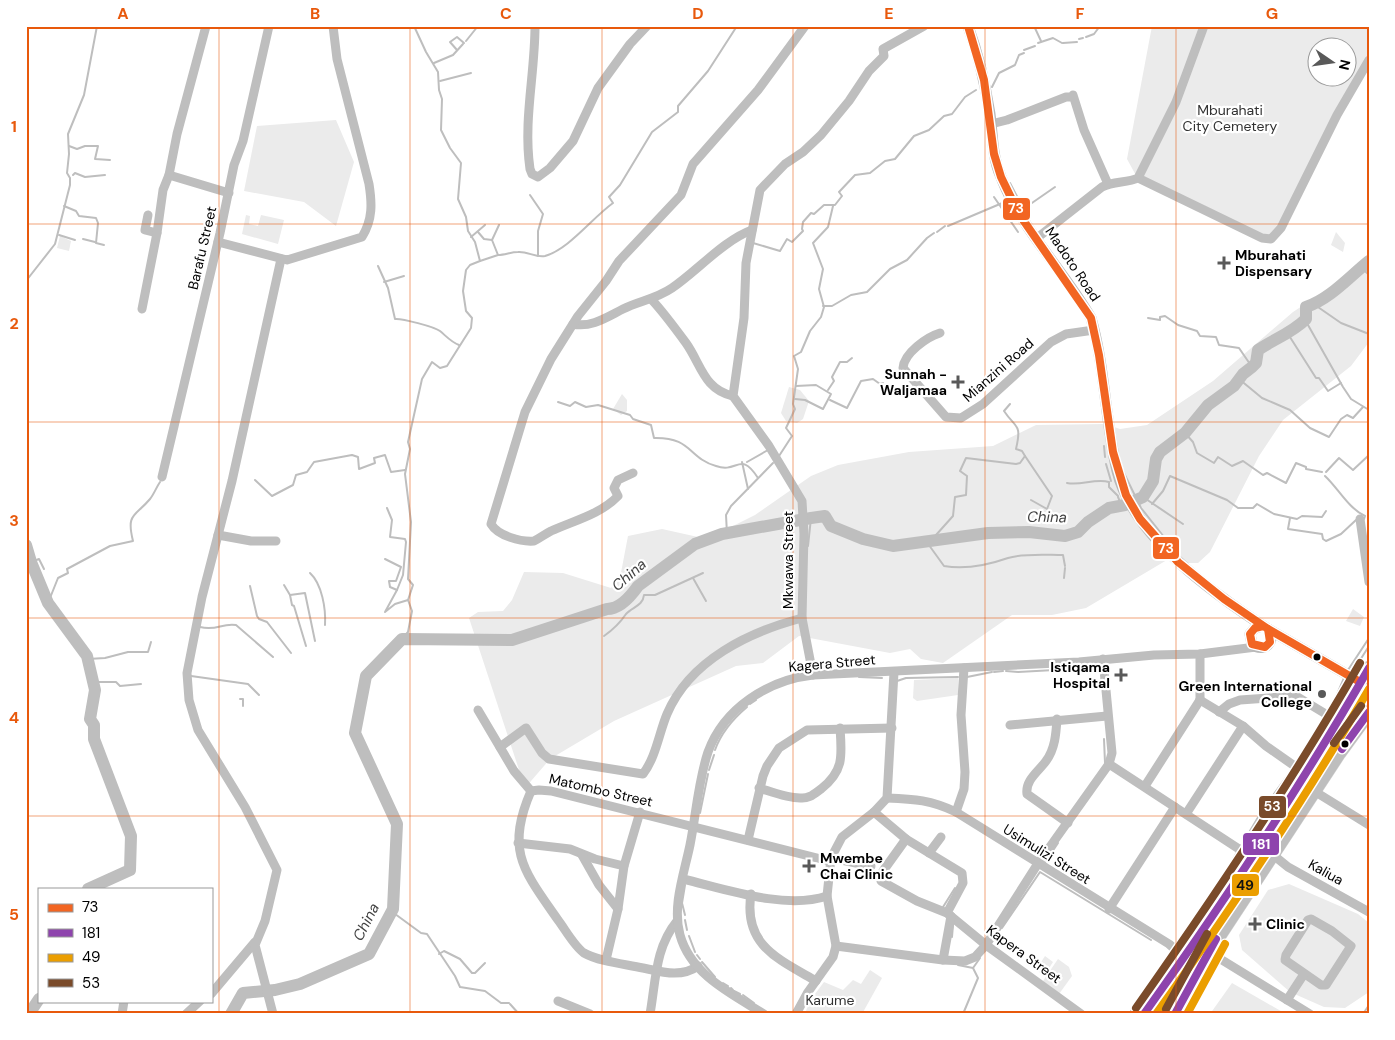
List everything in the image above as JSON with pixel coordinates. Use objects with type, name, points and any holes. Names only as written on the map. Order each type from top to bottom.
[{"type":"highway","points":[[1144,1014],[1184,957],[1247,857],[1306,774],[1339,722],[1369,668]]},
{"type":"highway","points":[[1175,1014],[1209,952],[1314,791],[1369,712]]},
{"type":"main road","name":"Madoto Road","points":[[968,26],[982,65],[993,151],[1001,178],[1012,202],[1079,296],[1090,318],[1094,330],[1118,473],[1128,500],[1138,517],[1178,562],[1240,609]]},
{"type":"main road","points":[[1240,609],[1291,643],[1360,682]]},
{"type":"main road","points":[[1240,609],[1250,635],[1250,641],[1256,647],[1262,648],[1268,645],[1291,643]]},
{"type":"main road","points":[[1250,635],[1255,628],[1265,627]]},
{"type":"main road","points":[[1265,627],[1272,638],[1268,645]]},
{"type":"street","points":[[142,309],[157,233],[163,190],[169,176],[177,134],[206,26]]},
{"type":"street","name":"Barafu Street","points":[[162,477],[218,242],[234,165],[243,141],[269,26]]},
{"type":"street","points":[[218,242],[281,259],[293,259],[362,237],[370,218],[372,203],[369,184],[337,58],[333,26]]},
{"type":"street","points":[[535,26],[534,58],[527,120],[530,168],[532,174],[538,177],[550,168],[573,141],[598,88],[630,44],[647,26]]},
{"type":"street","points":[[633,473],[618,480],[614,488],[618,496],[611,502],[572,524],[549,532],[534,542],[509,536],[494,528],[491,524],[525,412],[551,359],[573,324],[626,252],[650,229],[681,194],[693,164],[758,90],[805,26]]},
{"type":"street","points":[[652,300],[666,315],[711,384],[722,393],[733,396],[744,318],[746,263],[760,190],[785,164],[803,152],[821,135],[849,100],[864,77],[884,56],[883,49],[924,26]]},
{"type":"street","points":[[1037,238],[1108,184],[1126,183],[1138,178],[1176,102],[1204,26]]},
{"type":"street","points":[[1138,178],[1262,238],[1271,239],[1281,228],[1336,115],[1369,60]]},
{"type":"street","points":[[991,124],[1007,120],[1066,97],[1073,97],[1073,95],[1084,130],[1108,184]]},
{"type":"street","points":[[169,176],[229,193]]},
{"type":"street","points":[[148,215],[145,230],[157,233]]},
{"type":"street","points":[[573,324],[588,326],[626,307],[652,300],[678,284],[706,260],[752,230]]},
{"type":"street","points":[[212,993],[255,942],[264,921],[277,870],[245,807],[206,746],[194,719],[188,692],[188,665],[232,481],[281,259]]},
{"type":"street","name":"Mianzini Road","points":[[940,333],[921,341],[905,361],[903,368],[946,417],[954,418],[964,416],[983,404],[1051,342],[1066,334],[1094,330]]},
{"type":"street","name":"Mkwawa Street","points":[[733,396],[769,446],[802,506],[804,534],[802,618],[813,675]]},
{"type":"street","points":[[1360,519],[1369,582]]},
{"type":"street","points":[[218,534],[251,541],[276,541]]},
{"type":"street","name":"Mkwawa Street","points":[[500,747],[526,728],[542,753],[549,759],[643,774],[667,714],[677,696],[690,680],[715,658],[749,636],[802,618]]},
{"type":"street","points":[[1234,649],[1250,635]]},
{"type":"street","name":"Kagera Street","points":[[764,1014],[722,988],[698,966],[680,936],[677,921],[682,879],[694,827],[701,776],[709,750],[722,727],[747,702],[770,686],[795,677],[813,675],[1200,654],[1256,647]]},
{"type":"street","points":[[1145,786],[1200,700],[1200,654]]},
{"type":"street","points":[[836,946],[943,960],[970,960],[986,945],[1037,864],[1109,764],[1112,754],[1103,660]]},
{"type":"street","points":[[956,812],[964,788],[965,772],[961,715],[964,668]]},
{"type":"street","points":[[796,1014],[833,957],[836,946],[827,896],[830,859],[842,837],[874,812],[887,798],[894,672]]},
{"type":"street","points":[[1219,712],[1229,704],[1240,700],[1296,696],[1339,722]]},
{"type":"street","points":[[1200,700],[1243,726],[1266,746],[1306,774]]},
{"type":"street","points":[[478,710],[514,772],[531,792]]},
{"type":"street","points":[[1010,725],[1057,719],[1107,716]]},
{"type":"street","points":[[1057,719],[1056,735],[1052,750],[1030,781],[1026,794],[1068,823]]},
{"type":"street","points":[[1186,814],[1243,726]]},
{"type":"street","points":[[759,788],[798,799],[812,796],[834,779],[838,772],[840,764],[840,728]]},
{"type":"street","points":[[748,840],[759,788],[767,766],[779,748],[807,730],[892,728]]},
{"type":"street","points":[[1109,764],[1145,786],[1247,857]]},
{"type":"street","name":"Matombo Street","points":[[698,966],[685,973],[657,971],[606,960],[582,952],[524,866],[518,843],[520,816],[531,792],[539,790],[551,792],[830,859],[871,866]]},
{"type":"street","points":[[1314,791],[1369,825]]},
{"type":"street","name":"Usimulizi Street","points":[[887,798],[919,799],[937,803],[956,812],[1037,864],[1169,944],[1184,957]]},
{"type":"street","points":[[1110,909],[1175,807]]},
{"type":"street","points":[[606,960],[618,909],[624,866],[640,812]]},
{"type":"street","points":[[874,812],[906,839],[963,876],[963,882],[949,914],[943,960]]},
{"type":"street","points":[[929,853],[941,838]]},
{"type":"street","points":[[906,839],[882,871],[882,881],[916,901],[949,914]]},
{"type":"street","points":[[518,843],[570,849],[582,856],[624,866]]},
{"type":"street","name":"Kaliua","points":[[1272,854],[1288,866],[1369,912]]},
{"type":"street","points":[[582,856],[599,885],[618,909]]},
{"type":"street","points":[[682,879],[751,894],[796,901],[827,896]]},
{"type":"street","points":[[751,894],[748,911],[751,925],[762,946],[777,958],[816,981]]},
{"type":"street","name":"Kapera Street","points":[[949,914],[986,945],[1081,1014]]},
{"type":"street","points":[[1311,919],[1350,944],[1351,949],[1326,985],[1304,974],[1288,964],[1286,955],[1308,920],[1311,919]]},
{"type":"street","points":[[650,1014],[662,946],[677,921]]},
{"type":"street","points":[[255,942],[262,975],[274,1014]]},
{"type":"street","points":[[1209,952],[1310,1014]]},
{"type":"street","points":[[1287,1000],[1304,974]]},
{"type":"street","points":[[186,1014],[199,1002]]},
{"type":"street","points":[[558,1002],[590,1014]]},
{"type":"green space","name":"Mburahati City Cemetery","points":[[1152,26],[1369,26],[1369,60],[1358,81],[1358,38],[1308,38],[1308,88],[1354,88],[1279,232],[1267,238],[1139,181],[1127,159]]},
{"type":"green space","points":[[336,120],[354,162],[336,226],[304,202],[244,191],[257,126]]},
{"type":"green space","points":[[246,215],[250,216],[249,224],[258,226],[261,215],[284,220],[278,244],[242,234]]},
{"type":"green space","points":[[1336,232],[1345,243],[1343,252],[1331,245]]},
{"type":"green space","points":[[60,236],[71,241],[69,251],[57,248]]},
{"type":"green space","points":[[1369,262],[1369,342],[1351,366],[1283,420],[1259,456],[1210,552],[1198,563],[1184,563],[1172,557],[1086,608],[1052,615],[1012,615],[943,663],[921,659],[910,649],[890,653],[799,636],[763,663],[736,666],[614,721],[550,759],[525,788],[469,618],[478,612],[503,611],[512,600],[524,572],[563,573],[611,588],[620,578],[628,536],[662,529],[707,539],[755,515],[811,476],[838,465],[909,452],[993,446],[1036,425],[1105,424],[1120,429],[1147,425],[1213,381],[1293,312]]},
{"type":"green space","points":[[789,387],[800,390],[809,401],[803,419],[797,423],[786,421],[781,413]]},
{"type":"green space","points":[[622,394],[627,400],[627,411],[621,415],[613,409]]},
{"type":"green space","points":[[1353,609],[1364,617],[1360,626],[1346,621]]},
{"type":"green space","points":[[958,678],[958,695],[917,701],[913,698],[914,680]]},
{"type":"green space","points":[[1289,884],[1358,914],[1369,923],[1369,992],[1345,1008],[1324,1007],[1290,992],[1242,950],[1239,935],[1268,890]]},
{"type":"green space","points":[[1045,956],[1053,962],[1044,976],[1036,970]]},
{"type":"green space","points":[[1058,959],[1069,967],[1072,976],[1059,994],[1043,981]]},
{"type":"green space","name":"Karume","points":[[870,970],[882,978],[862,1014],[805,1014],[809,1002],[824,982],[843,990],[853,980],[861,984]]},
{"type":"green space","points":[[1232,983],[1286,1014],[1210,1014]]},
{"type":"waterway","points":[[26,281],[55,244],[70,185],[70,178],[67,173],[69,154],[68,134],[84,95],[97,26]]},
{"type":"waterway","points":[[402,639],[408,632],[412,611],[408,600],[413,585],[408,579],[411,522],[405,474],[410,449],[408,442],[422,379],[432,362],[440,368],[447,366],[471,328],[472,318],[466,311],[463,291],[466,270],[470,265],[480,261],[475,242],[468,231],[466,217],[458,199],[461,163],[450,148],[441,130],[442,99],[439,90],[438,72],[414,26]]},
{"type":"waterway","points":[[466,41],[478,26]]},
{"type":"waterway","points":[[498,255],[521,252],[545,256],[554,252],[563,247],[613,203],[609,197],[620,185],[652,132],[678,112],[678,106],[708,71],[737,26]]},
{"type":"waterway","points":[[1034,26],[1041,41]]},
{"type":"waterway","points":[[1086,37],[1094,34],[1100,26]]},
{"type":"waterway","points":[[457,50],[450,42],[457,37],[464,43]]},
{"type":"waterway","points":[[1038,43],[1053,38],[1062,43]]},
{"type":"waterway","points":[[1079,39],[1083,38]]},
{"type":"waterway","points":[[1063,43],[1077,42]]},
{"type":"waterway","points":[[434,63],[453,55],[463,44]]},
{"type":"waterway","points":[[1024,50],[1035,46]]},
{"type":"waterway","points":[[992,87],[999,73],[1015,65],[1019,55],[1024,53]]},
{"type":"waterway","points":[[440,81],[471,73]]},
{"type":"waterway","points":[[753,243],[780,251],[787,239],[792,242],[803,231],[803,222],[811,213],[814,214],[824,205],[835,205],[842,196],[839,192],[855,175],[870,173],[885,161],[895,159],[914,136],[929,130],[944,116],[952,114],[965,97],[976,90]]},
{"type":"waterway","points":[[69,146],[77,149],[85,146],[98,146],[95,159],[110,160]]},
{"type":"waterway","points":[[73,175],[75,173],[85,177],[105,175]]},
{"type":"waterway","points":[[1010,183],[1022,206]]},
{"type":"waterway","points":[[1021,206],[1029,205],[1055,187]]},
{"type":"waterway","points":[[530,195],[543,214],[538,231],[538,256]]},
{"type":"waterway","points":[[994,197],[1018,232]]},
{"type":"waterway","points":[[948,226],[1007,201]]},
{"type":"waterway","points":[[64,206],[76,211],[79,216],[96,218],[98,223],[96,243],[104,245]]},
{"type":"waterway","points":[[779,456],[792,436],[786,428],[795,409],[793,404],[798,369],[794,356],[801,352],[810,331],[821,317],[824,307],[819,289],[823,269],[813,243],[828,227],[833,206]]},
{"type":"waterway","points":[[1007,217],[1016,218]]},
{"type":"waterway","points":[[471,237],[485,225]]},
{"type":"waterway","points":[[480,261],[498,255],[492,240],[499,225]]},
{"type":"waterway","points":[[937,232],[945,226]]},
{"type":"waterway","points":[[478,232],[484,239],[492,240]]},
{"type":"waterway","points":[[823,306],[832,306],[851,295],[867,292],[890,269],[907,260],[934,233]]},
{"type":"waterway","points":[[59,235],[75,240]]},
{"type":"waterway","points":[[83,239],[95,242]]},
{"type":"waterway","name":"China","points":[[231,1014],[243,993],[275,990],[300,984],[369,954],[393,909],[397,824],[355,733],[366,676],[402,639],[512,640],[616,607],[629,598],[638,586],[695,544],[722,534],[811,518],[825,516],[831,526],[863,539],[893,546],[988,533],[1029,532],[1065,536],[1078,532],[1088,522],[1109,508],[1125,505],[1143,497],[1153,481],[1156,459],[1160,452],[1185,433],[1208,405],[1234,386],[1243,374],[1256,363],[1258,350],[1301,324],[1306,319],[1306,307],[1323,299],[1369,261]]},
{"type":"waterway","points":[[378,266],[388,288],[395,319],[411,321],[437,329],[459,345]]},
{"type":"waterway","points":[[1361,267],[1369,275]]},
{"type":"waterway","points":[[384,282],[404,276]]},
{"type":"waterway","points":[[1315,305],[1341,323],[1369,334]]},
{"type":"waterway","points":[[1148,318],[1160,320],[1160,317],[1165,316],[1178,325],[1197,331],[1200,336],[1216,337],[1219,345],[1239,348],[1252,367]]},
{"type":"waterway","points":[[1302,322],[1308,325],[1351,399],[1369,410]]},
{"type":"waterway","points":[[1288,334],[1316,378],[1319,378],[1328,391],[1341,383]]},
{"type":"waterway","points":[[828,390],[834,381],[832,377],[840,362],[847,362],[852,358]]},
{"type":"waterway","points":[[830,400],[847,408],[861,381],[873,379],[880,384],[883,383]]},
{"type":"waterway","points":[[1239,379],[1262,398],[1290,410],[1310,428],[1329,437],[1341,419],[1347,415],[1353,418],[1363,407]]},
{"type":"waterway","points":[[795,399],[805,400],[823,409],[831,394],[816,385],[796,386]]},
{"type":"waterway","points":[[558,402],[570,406],[575,402],[586,407],[598,405],[630,415],[633,419],[651,425],[654,438],[676,441],[683,444],[700,458],[716,466],[723,468],[738,464],[747,465],[758,478]]},
{"type":"waterway","points":[[936,539],[936,535],[953,516],[955,497],[966,495],[967,476],[960,471],[966,458],[1016,464],[1020,463],[1025,456],[1022,451],[1016,449],[1018,430],[1004,411],[1010,404]]},
{"type":"waterway","points":[[1185,433],[1193,442],[1197,453],[1214,463],[1218,457],[1232,466],[1243,461],[1263,475],[1267,473],[1286,483],[1296,463],[1306,467],[1306,469],[1322,472]]},
{"type":"waterway","points":[[1104,446],[1105,457]]},
{"type":"waterway","points":[[747,462],[768,450]]},
{"type":"waterway","points":[[255,480],[272,496],[293,485],[296,475],[307,472],[314,462],[352,455],[358,457],[359,469],[375,463],[374,458],[385,455],[391,472],[405,470]]},
{"type":"waterway","points":[[1326,472],[1339,458],[1353,470],[1369,455]]},
{"type":"waterway","points":[[1025,456],[1052,496],[1047,509],[1031,500]]},
{"type":"waterway","points":[[742,462],[748,489]]},
{"type":"waterway","points":[[727,534],[726,515],[731,506],[773,463]]},
{"type":"waterway","points":[[1106,464],[1111,481]]},
{"type":"waterway","points":[[1121,467],[1141,508],[1168,542]]},
{"type":"waterway","points":[[1152,504],[1163,491],[1170,476],[1227,500],[1238,508],[1253,508],[1257,504],[1274,514],[1297,519],[1302,516],[1322,517],[1326,511]]},
{"type":"waterway","points":[[1325,476],[1348,503],[1365,516],[1364,519]]},
{"type":"waterway","points":[[48,603],[58,578],[68,573],[67,569],[110,546],[133,541],[131,520],[150,499],[160,482]]},
{"type":"waterway","points":[[1067,483],[1109,482],[1109,487],[1118,496]]},
{"type":"waterway","name":"China","points":[[1118,497],[1121,504]]},
{"type":"waterway","points":[[1143,497],[1183,524]]},
{"type":"waterway","points":[[385,559],[401,567],[396,581],[389,581],[390,587],[397,590],[403,575],[406,542],[405,539],[390,537],[392,520],[387,508]]},
{"type":"waterway","points":[[808,546],[811,518]]},
{"type":"waterway","points":[[1290,518],[1288,529],[1322,534],[1323,539],[1326,541],[1341,534],[1356,520]]},
{"type":"waterway","points":[[926,541],[944,566],[977,566],[1021,555],[1063,555],[1065,566]]},
{"type":"waterway","points":[[26,545],[48,603],[87,656],[95,690],[90,719],[94,725],[94,739],[131,836],[130,870],[90,888]]},
{"type":"waterway","points":[[31,562],[39,559],[44,569]]},
{"type":"waterway","points":[[1064,578],[1065,568]]},
{"type":"waterway","points":[[310,573],[320,590],[325,612],[325,625]]},
{"type":"waterway","points":[[604,636],[628,612],[642,602],[644,595],[655,595],[703,573]]},
{"type":"waterway","points":[[693,578],[706,601]]},
{"type":"waterway","points":[[284,585],[294,606],[306,646]]},
{"type":"waterway","points":[[250,586],[257,616],[259,619],[267,622],[291,653]]},
{"type":"waterway","points":[[397,590],[385,612],[395,604],[408,600]]},
{"type":"waterway","points":[[290,595],[305,593],[315,641]]},
{"type":"waterway","points":[[200,627],[211,628],[236,625],[273,657]]},
{"type":"waterway","points":[[1348,670],[1369,638]]},
{"type":"waterway","points":[[88,659],[105,658],[128,652],[148,652],[151,642]]},
{"type":"waterway","points":[[1355,668],[1369,646]]},
{"type":"waterway","points":[[1006,671],[1091,668]]},
{"type":"waterway","points":[[994,672],[1003,671]]},
{"type":"waterway","points":[[967,677],[992,672]]},
{"type":"waterway","points":[[191,676],[248,684],[259,695]]},
{"type":"waterway","points":[[859,677],[882,678]]},
{"type":"waterway","points":[[897,681],[906,678],[958,677]]},
{"type":"waterway","points":[[1329,713],[1344,678]]},
{"type":"waterway","points":[[93,682],[116,682],[120,686],[141,684]]},
{"type":"waterway","points":[[240,699],[243,699],[243,706]]},
{"type":"waterway","points":[[750,704],[756,700]]},
{"type":"waterway","points":[[715,750],[728,726],[747,707]]},
{"type":"waterway","points":[[1296,763],[1328,717]]},
{"type":"waterway","points":[[1104,739],[1105,763]]},
{"type":"waterway","points":[[709,770],[714,755]]},
{"type":"waterway","points":[[1241,846],[1263,809],[1292,769]]},
{"type":"waterway","points":[[700,813],[708,774]]},
{"type":"waterway","points":[[1044,864],[1058,843]]},
{"type":"waterway","points":[[1177,948],[1220,883],[1237,852]]},
{"type":"waterway","points":[[1002,928],[1040,872],[1151,940]]},
{"type":"waterway","points":[[685,885],[682,903],[685,915]]},
{"type":"waterway","points":[[943,907],[955,888]]},
{"type":"waterway","points":[[391,911],[421,933],[427,934],[455,976],[460,987],[485,991],[501,1003],[509,1003]]},
{"type":"waterway","points":[[685,920],[687,930]]},
{"type":"waterway","points":[[952,937],[953,925]]},
{"type":"waterway","points":[[689,936],[695,952]]},
{"type":"waterway","points":[[439,954],[444,951],[460,959],[472,973],[475,973],[485,963]]},
{"type":"waterway","points":[[1129,1014],[1174,951]]},
{"type":"waterway","points":[[697,955],[700,959]]},
{"type":"waterway","points":[[973,968],[980,958]]},
{"type":"waterway","points":[[702,962],[715,977]]},
{"type":"waterway","points":[[958,965],[973,968],[978,978],[963,1014]]},
{"type":"waterway","points":[[723,983],[728,986]]},
{"type":"waterway","points":[[734,991],[740,994]]},
{"type":"waterway","points":[[743,995],[754,1003]]},
{"type":"waterway","points":[[29,1014],[38,1000]]},
{"type":"waterway","points":[[510,1004],[519,1014]]},
{"type":"waterway","points":[[1363,1014],[1369,1005]]},
{"type":"transit line","name":"73","points":[[968,26],[984,80],[994,154],[1001,177],[1019,214],[1091,318],[1099,355],[1113,452],[1126,495],[1140,519],[1178,562],[1224,599],[1268,629],[1270,642],[1265,647],[1252,644],[1250,634],[1255,628],[1263,626]]},
{"type":"transit line","name":"73","points":[[1268,629],[1360,682]]},
{"type":"transit line","name":"53","points":[[1136,1008],[1252,838],[1360,663]]},
{"type":"transit line","name":"181","points":[[1144,1014],[1261,844],[1369,668]]},
{"type":"transit line","name":"49","points":[[1156,1014],[1266,854],[1319,772],[1369,689]]},
{"type":"transit line","name":"53","points":[[1334,743],[1361,706]]},
{"type":"transit line","name":"181","points":[[1342,749],[1369,712]]},
{"type":"transit line","name":"53","points":[[1166,1009],[1207,934]]},
{"type":"transit line","name":"181","points":[[1175,1014],[1216,939]]},
{"type":"transit line","name":"49","points":[[1187,1014],[1225,944]]},
{"type":"place","name":"Mburahati Dispensary","points":[[1224,263]]},
{"type":"place","name":"Sunnah - Waljamaa","points":[[958,382]]},
{"type":"place","name":"Istiqama Hospital","points":[[1121,675]]},
{"type":"place","name":"Green International College","points":[[1322,694]]},
{"type":"place","name":"Mwembe Chai Clinic","points":[[809,866]]},
{"type":"place","name":"Clinic","points":[[1255,924]]}]
